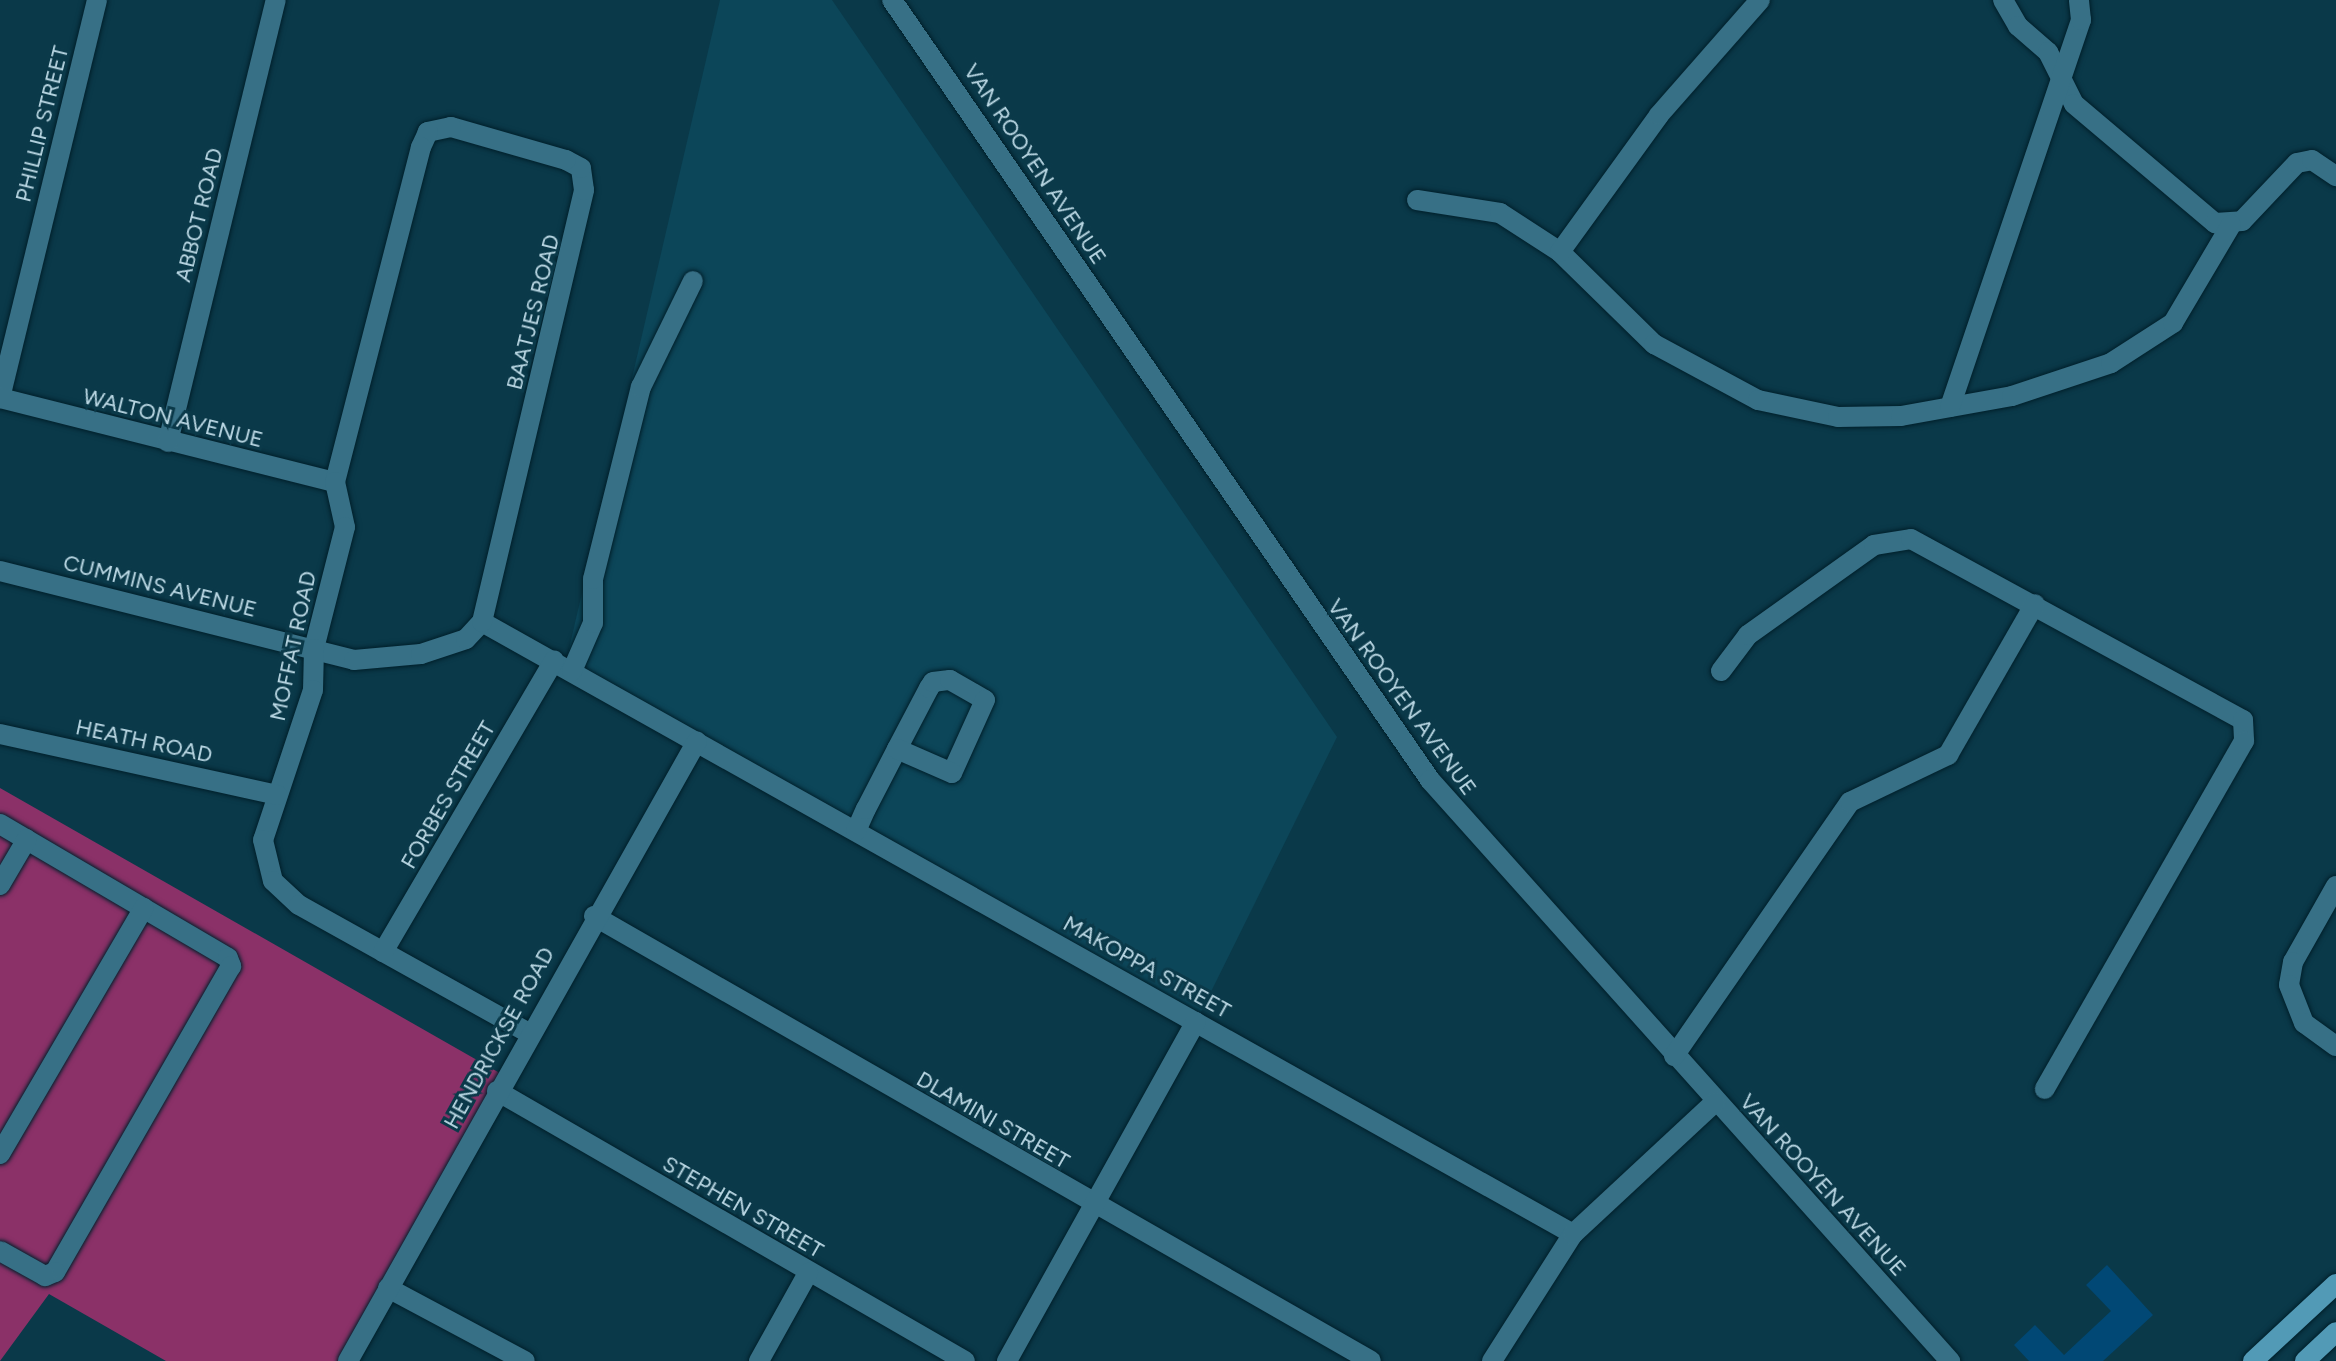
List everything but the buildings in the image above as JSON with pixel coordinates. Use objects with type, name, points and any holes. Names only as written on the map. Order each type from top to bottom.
[{"type":"main road","points":[[2253,1361],[2336,1284]]},
{"type":"main road","points":[[2305,1361],[2336,1332]]},
{"type":"street","name":"PHILLIP STREET","points":[[0,398],[97,0]]},
{"type":"street","name":"ABBOT ROAD","points":[[168,442],[276,0]]},
{"type":"street","name":"VAN ROOYEN AVENUE","points":[[892,0],[1430,780],[1950,1361]]},
{"type":"street","points":[[1560,252],[1659,115],[1760,0]]},
{"type":"street","points":[[2003,0],[2018,26],[2048,52],[2074,104],[2118,146],[2194,209],[2231,225]]},
{"type":"street","points":[[1950,407],[2058,75],[2081,20],[2079,0]]},
{"type":"street","name":"BAATJES ROAD","points":[[428,132],[474,130],[566,160],[581,168],[584,190],[482,622]]},
{"type":"street","name":"MOFFAT ROAD","points":[[428,132],[335,482],[345,527],[314,649],[313,690],[263,840],[273,881],[317,917],[529,1033]]},
{"type":"street","points":[[1417,200],[1500,213],[1560,252],[1654,344],[1758,400],[1838,417],[1950,407],[2065,380],[2144,347],[2173,323],[2231,225],[2302,161],[2316,162],[2336,176]]},
{"type":"street","name":"FORBES STREET","points":[[383,952],[593,623],[593,579],[641,387],[693,281]]},
{"type":"street","name":"WALTON AVENUE","points":[[0,398],[335,482]]},
{"type":"street","points":[[1721,671],[1748,635],[1888,539],[1920,541],[2243,720],[2246,732],[2045,1089]]},
{"type":"street","name":"CUMMINS AVENUE","points":[[0,571],[354,660],[391,660],[466,639],[482,622]]},
{"type":"street","points":[[1674,1056],[1850,802],[1948,755],[2035,604]]},
{"type":"street","points":[[482,622],[697,741]]},
{"type":"street","points":[[856,831],[897,749],[933,682],[950,680],[985,700],[952,773],[897,749]]},
{"type":"street","name":"HEATH ROAD","points":[[0,734],[277,795]]},
{"type":"street","name":"MAKOPPA STREET","points":[[697,741],[1573,1234]]},
{"type":"street","name":"HENDRICKSE ROAD","points":[[348,1361],[594,916],[697,741]]},
{"type":"street","points":[[0,824],[228,958],[231,969],[55,1272],[45,1276],[0,1251]]},
{"type":"street","points":[[0,885],[27,839]]},
{"type":"street","points":[[2336,886],[2293,962],[2289,985],[2304,1023],[2336,1046]]},
{"type":"street","points":[[0,1154],[144,908]]},
{"type":"street","name":"DLAMINI STREET","points":[[594,916],[1093,1207],[1371,1361]]},
{"type":"street","points":[[1007,1361],[1196,1022]]},
{"type":"street","name":"STEPHEN STREET","points":[[497,1091],[965,1361]]},
{"type":"street","points":[[1492,1361],[1573,1234],[1715,1102]]},
{"type":"street","points":[[759,1361],[808,1273]]},
{"type":"street","points":[[388,1288],[525,1361]]},
{"type":"shaded area","points":[[720,0],[832,0],[1337,737],[1196,1022],[565,666]]},
{"type":"shaded area","points":[[0,788],[505,1076],[348,1361],[166,1361],[49,1294],[0,1361]]}]
